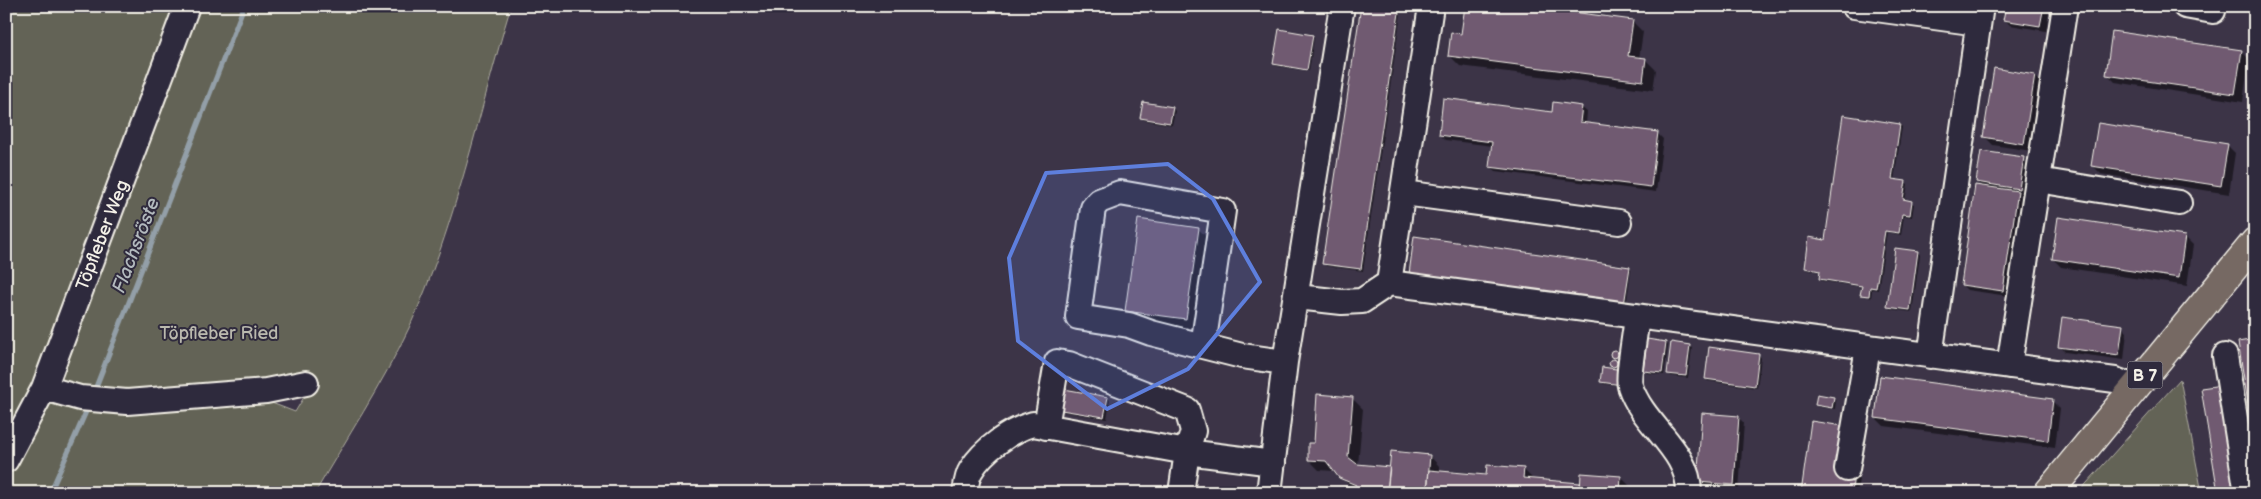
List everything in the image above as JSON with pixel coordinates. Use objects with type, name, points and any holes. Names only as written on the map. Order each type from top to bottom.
[{"type":"main road","name":"B 7","points":[[2048,493],[2255,242]]},
{"type":"lane","name":"Töpfleber Weg","points":[[6,460],[44,388],[187,6]]},
{"type":"lane","points":[[1269,493],[1285,362],[1297,297],[1342,6]]},
{"type":"lane","points":[[1389,283],[1431,6]]},
{"type":"lane","points":[[1854,6],[1980,15],[1930,356]]},
{"type":"lane","points":[[2009,366],[2065,6]]},
{"type":"lane","points":[[2185,6],[2213,11]]},
{"type":"lane","points":[[2038,180],[2179,203]]},
{"type":"lane","points":[[1203,346],[1223,211],[1120,193],[1099,201],[1093,208],[1078,317],[1129,326],[1151,334],[1242,356],[1285,362]]},
{"type":"lane","points":[[1404,193],[1619,222]]},
{"type":"lane","points":[[1297,297],[1342,302],[1362,301],[1389,283],[2115,380],[2135,387]]},
{"type":"lane","points":[[1637,316],[1629,385],[1643,411],[1659,434],[1682,460],[1687,471],[1689,493]]},
{"type":"lane","points":[[1847,469],[1868,348]]},
{"type":"lane","points":[[2225,356],[2246,493]]},
{"type":"lane","points":[[1046,426],[1057,362],[1069,364],[1187,410],[1194,431],[1187,452],[1181,493]]},
{"type":"lane","points":[[44,388],[90,399],[127,402],[266,391],[306,383]]},
{"type":"lane","points":[[965,493],[971,470],[994,445],[1019,428],[1033,424],[1187,452],[1273,463]]},
{"type":"highlighted area","points":[[1168,164],[1213,199],[1260,282],[1188,369],[1107,409],[1018,341],[1009,258],[1046,173]]},
{"type":"green space","name":"Töpfleber Ried","points":[[6,6],[511,6],[453,210],[426,289],[409,328],[387,370],[315,493],[6,493]],"holes":[[[315,379],[295,412],[264,400]]]},
{"type":"green space","points":[[2180,379],[2202,493],[2078,493]]},
{"type":"building","points":[[1361,6],[1400,6],[1361,269],[1322,264]]},
{"type":"building","points":[[1465,6],[1527,6],[1633,20],[1628,56],[1646,58],[1643,81],[1448,56],[1451,32],[1461,34]]},
{"type":"building","points":[[2006,6],[2044,6],[2040,26],[2003,20]]},
{"type":"building","points":[[1279,29],[1313,35],[1307,70],[1273,64]]},
{"type":"building","points":[[2112,31],[2242,50],[2235,94],[2106,75]]},
{"type":"building","points":[[1994,68],[2035,75],[2024,144],[1983,137]]},
{"type":"building","points":[[1443,98],[1552,112],[1553,102],[1582,106],[1580,122],[1658,132],[1651,187],[1489,167],[1492,142],[1439,135]]},
{"type":"building","points":[[1143,102],[1173,107],[1170,123],[1140,118]]},
{"type":"building","points":[[1843,115],[1900,124],[1892,179],[1906,181],[1903,199],[1912,201],[1910,215],[1902,214],[1899,233],[1885,231],[1876,288],[1870,287],[1869,296],[1860,295],[1862,286],[1819,279],[1820,271],[1805,268],[1809,237],[1825,240]]},
{"type":"building","points":[[2098,123],[2228,144],[2221,186],[2091,166]]},
{"type":"building","points":[[1981,151],[2024,157],[2019,189],[1976,182]]},
{"type":"building","points":[[1975,185],[2018,191],[2003,291],[1961,285]]},
{"type":"building","points":[[2058,217],[2185,236],[2179,278],[2052,259]]},
{"type":"building","points":[[1138,219],[1199,228],[1186,319],[1125,311]]},
{"type":"building","points":[[1414,236],[1630,267],[1624,305],[1409,274]]},
{"type":"building","points":[[1895,248],[1918,251],[1910,310],[1887,307]]},
{"type":"building","points":[[2062,317],[2123,325],[2119,355],[2058,347]]},
{"type":"building","points":[[1647,339],[1666,342],[1662,373],[1643,371]]},
{"type":"building","points":[[2255,339],[2255,445],[2238,342]]},
{"type":"building","points":[[1671,342],[1690,345],[1686,376],[1667,374]]},
{"type":"building","points":[[1709,347],[1759,354],[1755,386],[1705,379]]},
{"type":"building","points":[[1614,350],[1618,354],[1614,358],[1610,354]]},
{"type":"building","points":[[1613,359],[1617,363],[1613,367],[1609,363]]},
{"type":"building","points":[[1602,367],[1624,370],[1622,385],[1600,382]]},
{"type":"building","points":[[1880,376],[2053,399],[2048,441],[1875,418]]},
{"type":"building","points":[[2222,385],[2240,493],[2218,493],[2201,388]]},
{"type":"building","points":[[1064,389],[1108,397],[1104,417],[1061,410]]},
{"type":"building","points":[[1317,394],[1353,397],[1348,457],[1357,464],[1390,467],[1387,493],[1355,493],[1356,485],[1339,478],[1326,461],[1308,460],[1308,443],[1314,443]]},
{"type":"building","points":[[1817,394],[1834,397],[1832,408],[1815,405]]},
{"type":"building","points":[[1702,413],[1739,416],[1734,485],[1697,482]]},
{"type":"building","points":[[1811,421],[1843,426],[1854,473],[1852,491],[1836,489],[1835,493],[1801,493]]},
{"type":"building","points":[[1391,451],[1430,455],[1427,493],[1387,493]]},
{"type":"building","points":[[1487,465],[1524,468],[1523,478],[1580,483],[1580,493],[1427,493],[1429,470],[1486,475]]},
{"type":"building","points":[[1581,473],[1621,476],[1620,493],[1580,493]]},
{"type":"waterway","name":"Flachsröste","points":[[94,392],[244,6]]},
{"type":"waterway","name":"Flachsröste","points":[[50,493],[89,405]]}]
